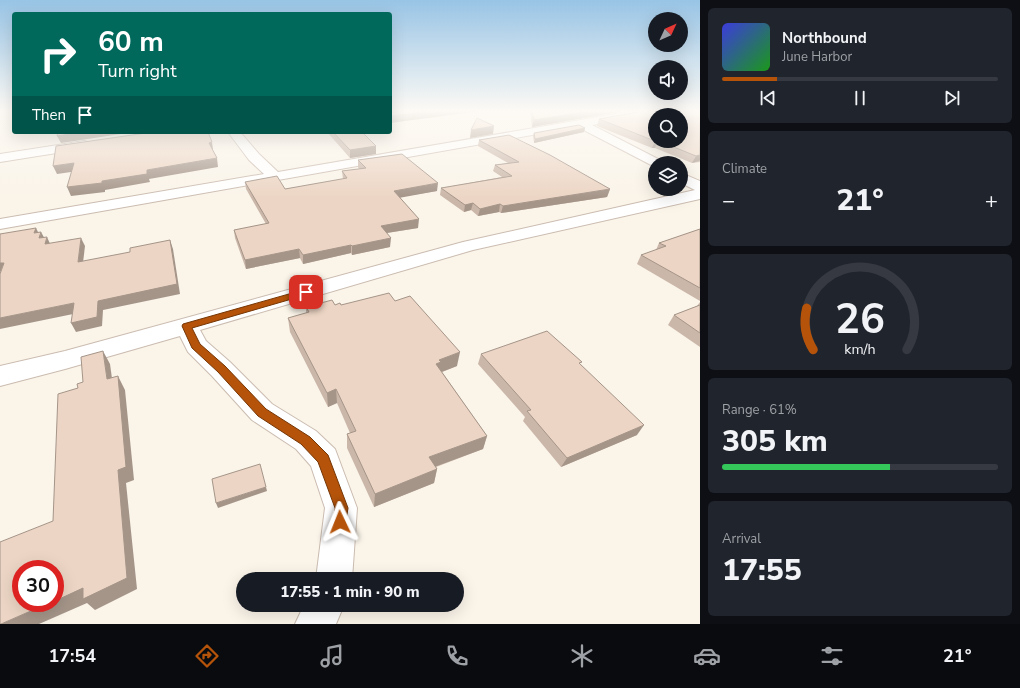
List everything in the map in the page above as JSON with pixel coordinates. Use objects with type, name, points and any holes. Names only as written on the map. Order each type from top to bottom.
[{"type":"street","points":[[240,140],[254,157],[275,176]]},
{"type":"street","points":[[0,224],[223,184],[486,140]]},
{"type":"street","points":[[612,140],[648,159]]},
{"type":"street","points":[[0,158],[100,143]]},
{"type":"street","points":[[688,181],[700,187]]},
{"type":"street","points":[[0,376],[65,360],[469,246],[700,194]]},
{"type":"street","points":[[187,326],[196,346],[221,369],[262,412],[306,440],[324,459],[341,508],[335,572]]},
{"type":"street","points":[[315,624],[321,612]]},
{"type":"building","points":[[97,140],[211,140],[212,142],[209,143],[217,158],[147,170],[147,174],[102,181],[102,183],[67,187],[74,163],[53,166],[56,146]]},
{"type":"building","points":[[341,140],[370,140],[376,146],[350,150]]},
{"type":"building","points":[[479,140],[519,140],[550,155],[610,189],[503,206],[500,204],[480,209],[473,203],[465,205],[441,188],[512,176],[495,165],[519,162]]},
{"type":"building","points":[[688,140],[700,140],[700,155],[696,156],[676,148],[688,148]]},
{"type":"building","points":[[402,154],[438,183],[394,191],[419,219],[381,226],[391,238],[303,255],[299,249],[245,260],[234,230],[269,223],[245,182],[277,176],[285,189],[347,178],[342,171],[366,168],[358,160]]},
{"type":"building","points":[[36,228],[34,233],[41,232],[39,238],[47,237],[45,244],[81,238],[78,262],[130,252],[130,248],[170,240],[177,284],[98,301],[97,317],[71,323],[74,303],[0,318],[0,274],[4,263],[0,263],[0,234]]},
{"type":"building","points":[[700,229],[700,288],[641,255],[666,246],[659,243]]},
{"type":"building","points":[[389,293],[395,301],[410,296],[460,352],[439,360],[441,362],[436,364],[487,436],[429,457],[437,469],[375,494],[347,434],[356,431],[336,389],[327,393],[288,318],[309,312],[306,307],[332,300],[335,305],[340,303],[341,305]]},
{"type":"building","points":[[700,305],[700,333],[674,315]]},
{"type":"building","points":[[547,331],[582,362],[579,363],[644,425],[567,458],[527,411],[531,410],[481,354]]},
{"type":"building","points":[[103,351],[107,379],[118,376],[126,467],[118,470],[127,578],[83,599],[83,588],[64,597],[64,560],[12,560],[12,612],[28,612],[0,624],[0,542],[53,521],[58,394],[78,388],[77,384],[83,382],[81,357]]},
{"type":"building","points":[[260,464],[266,487],[216,503],[212,479]]},
{"type":"route","points":[[306,292],[187,326],[196,346],[221,369],[262,412],[306,440],[324,459],[341,508],[340,522]]}]
